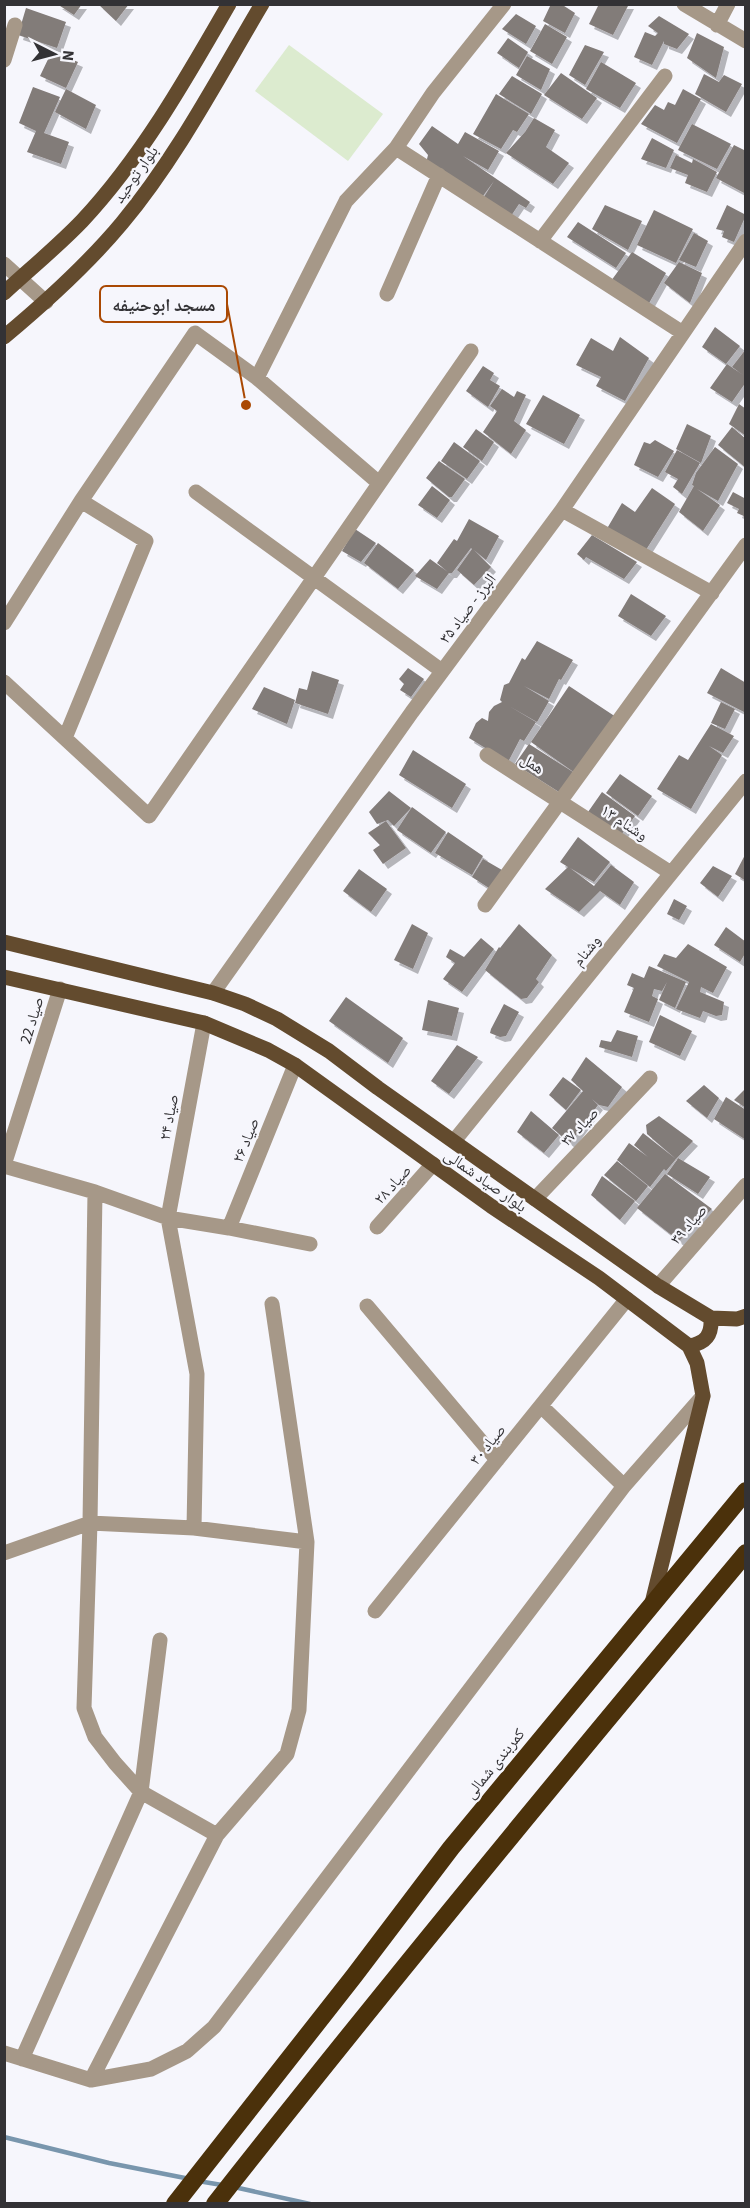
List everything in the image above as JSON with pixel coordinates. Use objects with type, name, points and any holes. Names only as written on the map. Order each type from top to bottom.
[{"type":"highway","name":"کمربندی شمالی","points":[[175,2204],[458,1839],[746,1491]]},
{"type":"highway","points":[[215,2204],[306,2087],[560,1775],[746,1553]]},
{"type":"main road","name":"بلوار توحید","points":[[4,293],[82,220],[122,172],[188,75],[229,4]]},
{"type":"main road","name":"بلوار توحید","points":[[4,337],[46,302],[122,224],[153,181],[262,4]]},
{"type":"main road","points":[[188,75],[210,90]]},
{"type":"main road","name":"بلوار صیاد شمالی","points":[[4,942],[213,993],[245,1004],[277,1019],[329,1051],[658,1286],[711,1318]]},
{"type":"main road","name":"بلوار صیاد شمالی","points":[[4,977],[204,1023],[295,1065],[490,1206],[627,1299],[689,1346]]},
{"type":"main road","points":[[652,1604],[703,1396],[697,1364],[689,1346],[699,1344],[707,1338],[711,1328],[711,1318],[737,1319],[746,1316]]},
{"type":"street","points":[[257,378],[346,201],[396,148],[433,93],[504,4]]},
{"type":"street","points":[[684,4],[746,41]]},
{"type":"street","points":[[717,25],[728,4]]},
{"type":"street","points":[[4,60],[15,26]]},
{"type":"street","points":[[540,241],[665,76]]},
{"type":"street","points":[[396,148],[683,333]]},
{"type":"street","points":[[387,294],[439,175]]},
{"type":"street","name":"البرز - صیاد ۳۵","points":[[213,993],[442,671],[562,510],[746,241]]},
{"type":"street","points":[[4,264],[46,302]]},
{"type":"street","points":[[4,623],[81,501],[195,333],[257,378],[379,483]]},
{"type":"street","points":[[4,682],[149,816],[471,351]]},
{"type":"street","points":[[196,492],[315,576],[442,671]]},
{"type":"street","points":[[65,738],[146,541],[81,501]]},
{"type":"street","points":[[562,510],[712,593]]},
{"type":"street","points":[[484,905],[746,545]]},
{"type":"street","name":"همل","points":[[486,755],[560,802]]},
{"type":"street","name":"وشنام","points":[[454,1141],[746,781]]},
{"type":"street","name":"وشنام ۱۳","points":[[560,802],[671,873]]},
{"type":"street","name":"صیاد 22","points":[[4,1166],[60,989]]},
{"type":"street","name":"صیاد ۲۴","points":[[168,1218],[204,1023]]},
{"type":"street","name":"صیاد ۲۶","points":[[229,1228],[295,1065]]},
{"type":"street","name":"صیاد ۳۷","points":[[535,1199],[650,1078]]},
{"type":"street","name":"صیاد ۲۸","points":[[377,1227],[433,1164]]},
{"type":"street","points":[[4,1166],[95,1192],[168,1218],[310,1244]]},
{"type":"street","name":"صیاد ۳۹","points":[[658,1286],[746,1185]]},
{"type":"street","points":[[95,1192],[90,1523],[84,1708],[95,1737],[141,1792],[217,1835]]},
{"type":"street","points":[[168,1218],[197,1374],[194,1528]]},
{"type":"street","name":"صیاد ۳۰","points":[[375,1611],[627,1299]]},
{"type":"street","points":[[91,2080],[217,1835],[287,1754],[299,1710],[307,1542],[272,1304]]},
{"type":"street","points":[[367,1306],[497,1460]]},
{"type":"street","points":[[4,2053],[91,2080],[151,2069],[187,2051],[214,2027],[624,1486],[703,1396]]},
{"type":"street","points":[[541,1406],[624,1486]]},
{"type":"street","points":[[4,1553],[90,1523],[194,1528],[307,1542]]},
{"type":"street","points":[[22,2059],[141,1792],[160,1640]]},
{"type":"green space","points":[[289,45],[383,114],[348,161],[255,91]]},
{"type":"building","points":[[57,4],[82,4],[74,15]]},
{"type":"building","points":[[98,4],[129,4],[116,21]]},
{"type":"building","points":[[551,4],[561,4],[575,13],[565,33],[543,21]]},
{"type":"building","points":[[599,4],[629,4],[613,35],[589,24]]},
{"type":"building","points":[[26,8],[66,22],[57,48],[18,35]]},
{"type":"building","points":[[516,14],[536,26],[526,44],[502,29]]},
{"type":"building","points":[[659,16],[689,34],[677,49],[664,44],[664,41],[652,65],[634,57],[645,32],[655,36],[658,33],[648,26]]},
{"type":"building","points":[[545,24],[567,37],[552,64],[530,51]]},
{"type":"building","points":[[697,33],[724,47],[716,78],[687,58]]},
{"type":"building","points":[[508,38],[528,52],[519,68],[497,53]]},
{"type":"building","points":[[585,45],[604,52],[585,85],[569,75]]},
{"type":"building","points":[[52,51],[78,62],[66,88],[40,76]]},
{"type":"building","points":[[527,56],[550,69],[541,90],[516,75]]},
{"type":"building","points":[[601,62],[636,83],[620,108],[586,89]]},
{"type":"building","points":[[561,73],[597,98],[582,119],[544,95]]},
{"type":"building","points":[[704,74],[719,82],[724,75],[742,84],[726,112],[695,94]]},
{"type":"building","points":[[512,76],[542,94],[531,114],[499,94]]},
{"type":"building","points":[[33,87],[60,97],[44,133],[69,142],[61,164],[27,152],[36,131],[19,123]]},
{"type":"building","points":[[66,89],[96,105],[86,129],[55,112]]},
{"type":"building","points":[[683,89],[701,99],[677,143],[641,124],[655,105],[664,110],[668,102],[675,105]]},
{"type":"building","points":[[496,94],[529,114],[517,132],[513,130],[501,149],[473,134]]},
{"type":"building","points":[[534,118],[555,130],[546,147],[569,163],[553,184],[506,153]]},
{"type":"building","points":[[692,124],[731,144],[717,169],[678,150]]},
{"type":"building","points":[[432,126],[458,144],[465,132],[499,151],[488,170],[463,156],[530,202],[526,208],[519,204],[511,216],[482,200],[494,181],[480,200],[426,163],[428,155],[419,144]]},
{"type":"building","points":[[652,138],[674,150],[666,168],[641,159]]},
{"type":"building","points":[[734,145],[746,151],[746,194],[716,178]]},
{"type":"building","points":[[676,155],[692,163],[693,159],[717,172],[707,192],[685,183],[688,175],[670,168]]},
{"type":"building","points":[[605,205],[642,221],[628,250],[592,229]]},
{"type":"building","points":[[727,205],[746,215],[734,242],[722,237],[724,231],[716,229]]},
{"type":"building","points":[[654,210],[693,229],[676,263],[637,245]]},
{"type":"building","points":[[578,222],[626,253],[616,268],[567,237]]},
{"type":"building","points":[[694,233],[708,241],[696,267],[679,260]]},
{"type":"building","points":[[632,252],[666,273],[648,305],[611,281]]},
{"type":"building","points":[[679,262],[702,273],[690,303],[664,283]]},
{"type":"building","points":[[715,327],[740,346],[726,364],[702,347]]},
{"type":"building","points":[[620,337],[649,358],[625,401],[596,386],[601,377],[576,365],[591,338],[613,351]]},
{"type":"building","points":[[746,349],[746,382],[732,402],[710,388],[727,364],[743,375],[732,367]]},
{"type":"building","points":[[483,366],[494,373],[490,380],[500,386],[488,407],[466,391]]},
{"type":"building","points":[[502,389],[514,397],[517,391],[526,395],[514,421],[526,430],[511,454],[483,432],[497,411],[490,406]]},
{"type":"building","points":[[543,395],[580,415],[564,444],[526,424]]},
{"type":"building","points":[[739,404],[746,409],[746,436],[729,424]]},
{"type":"building","points":[[687,424],[711,436],[701,463],[676,449]]},
{"type":"building","points":[[732,427],[746,439],[746,468],[718,445]]},
{"type":"building","points":[[476,429],[494,442],[482,461],[463,447]]},
{"type":"building","points":[[655,440],[674,451],[658,477],[634,465],[644,442],[650,444]]},
{"type":"building","points":[[454,442],[480,461],[467,479],[441,461]]},
{"type":"building","points":[[715,447],[738,464],[718,501],[697,489],[720,505],[703,531],[679,512],[694,486],[692,485],[696,473]]},
{"type":"building","points":[[677,450],[700,463],[682,494],[673,487],[678,479],[665,472]]},
{"type":"building","points":[[439,461],[465,479],[452,497],[426,478]]},
{"type":"building","points":[[432,486],[450,500],[437,518],[418,505]]},
{"type":"building","points":[[652,488],[675,504],[644,553],[605,532],[622,503],[635,512]]},
{"type":"building","points":[[733,492],[746,499],[746,517],[737,513],[739,509],[727,503]]},
{"type":"building","points":[[469,519],[499,536],[486,560],[474,550],[491,567],[474,585],[457,570],[471,548],[437,589],[415,576],[430,559],[448,572],[437,563],[454,539],[457,541]]},
{"type":"building","points":[[355,529],[376,543],[361,562],[342,551]]},
{"type":"building","points":[[592,535],[637,562],[624,579],[586,557],[584,560],[577,554]]},
{"type":"building","points":[[378,543],[414,570],[398,589],[364,563]]},
{"type":"building","points":[[631,594],[666,616],[651,636],[618,616]]},
{"type":"building","points":[[537,641],[573,660],[561,680],[559,679],[549,699],[524,686],[549,701],[537,722],[509,706],[536,722],[524,741],[520,739],[508,762],[469,738],[476,723],[482,718],[488,721],[489,712],[502,702],[500,700],[504,685],[509,683],[522,658],[525,660]]},
{"type":"building","points":[[408,668],[424,679],[411,697],[400,690],[404,684],[399,679]]},
{"type":"building","points":[[721,668],[746,683],[746,713],[707,693]]},
{"type":"building","points":[[312,671],[339,680],[328,714],[295,703],[299,688],[307,690]]},
{"type":"building","points":[[569,686],[616,717],[575,773],[531,742]]},
{"type":"building","points":[[264,687],[295,700],[287,724],[252,709]]},
{"type":"building","points":[[721,702],[735,709],[725,729],[711,723]]},
{"type":"building","points":[[711,724],[734,736],[723,753],[709,746],[722,755],[691,809],[657,789],[679,755],[688,760]]},
{"type":"building","points":[[529,744],[573,772],[559,792],[515,764]]},
{"type":"building","points":[[413,750],[466,784],[452,808],[399,775]]},
{"type":"building","points":[[620,774],[652,796],[638,816],[606,793]]},
{"type":"building","points":[[389,791],[411,808],[394,826],[388,820],[377,824],[369,812]]},
{"type":"building","points":[[602,792],[635,816],[621,835],[588,812]]},
{"type":"building","points":[[412,807],[446,832],[431,853],[397,830]]},
{"type":"building","points":[[386,821],[406,848],[383,864],[373,850],[380,845],[368,833]]},
{"type":"building","points":[[448,832],[483,856],[472,875],[435,853]]},
{"type":"building","points":[[578,837],[610,862],[594,882],[570,868],[594,886],[611,865],[634,882],[620,905],[600,891],[579,912],[545,889],[568,867],[560,862]]},
{"type":"building","points":[[746,853],[746,881],[735,874]]},
{"type":"building","points":[[483,859],[502,870],[492,890],[472,877]]},
{"type":"building","points":[[713,866],[732,876],[718,897],[700,883]]},
{"type":"building","points":[[359,869],[387,889],[371,912],[343,891]]},
{"type":"building","points":[[674,899],[687,906],[679,920],[667,914]]},
{"type":"building","points":[[412,924],[428,933],[413,969],[394,960]]},
{"type":"building","points":[[519,924],[552,955],[536,979],[539,982],[527,998],[521,999],[485,970],[499,947]]},
{"type":"building","points":[[726,927],[746,942],[746,952],[740,962],[714,945]]},
{"type":"building","points":[[481,938],[494,949],[462,992],[443,979],[455,963],[446,957],[450,949],[464,957]]},
{"type":"building","points":[[688,944],[727,967],[713,993],[701,987],[700,992],[724,1002],[722,1015],[716,1016],[703,1011],[700,1018],[676,1009],[689,982],[657,966],[664,954],[676,958]]},
{"type":"building","points":[[649,966],[686,982],[675,1008],[659,1000],[667,982],[662,991],[654,989],[652,996],[658,999],[649,1022],[624,1012],[634,988],[627,985],[632,973],[644,978]]},
{"type":"building","points":[[346,997],[403,1038],[388,1063],[329,1021]]},
{"type":"building","points":[[428,1000],[459,1008],[452,1036],[422,1030]]},
{"type":"building","points":[[504,1004],[519,1012],[506,1036],[500,1037],[490,1033]]},
{"type":"building","points":[[660,1015],[692,1031],[680,1056],[649,1042]]},
{"type":"building","points":[[617,1030],[638,1036],[632,1057],[599,1047],[601,1040],[611,1042]]},
{"type":"building","points":[[457,1045],[478,1057],[449,1094],[431,1081]]},
{"type":"building","points":[[586,1057],[622,1087],[608,1107],[599,1105],[592,1099],[598,1105],[570,1143],[552,1128],[583,1091],[571,1080]]},
{"type":"building","points":[[563,1077],[581,1090],[566,1110],[549,1095]]},
{"type":"building","points":[[704,1085],[719,1098],[707,1118],[686,1101]]},
{"type":"building","points":[[746,1088],[746,1108],[734,1100]]},
{"type":"building","points":[[726,1097],[746,1110],[746,1140],[714,1119]]},
{"type":"building","points":[[531,1111],[559,1135],[544,1153],[517,1132]]},
{"type":"building","points":[[659,1116],[693,1141],[676,1159],[647,1134],[646,1125]]},
{"type":"building","points":[[643,1133],[676,1159],[666,1171],[664,1169],[650,1187],[617,1160],[629,1143],[648,1157],[634,1145]]},
{"type":"building","points":[[678,1158],[710,1177],[698,1194],[667,1174]]},
{"type":"building","points":[[617,1161],[648,1186],[636,1201],[604,1175]]},
{"type":"building","points":[[665,1174],[712,1209],[679,1241],[637,1208]]},
{"type":"building","points":[[602,1176],[635,1201],[620,1220],[591,1195]]},
{"type":"waterway","points":[[4,2137],[109,2163],[190,2179]]},
{"type":"waterway","points":[[198,2181],[222,2185]]},
{"type":"waterway","points":[[234,2187],[310,2204]]},
{"type":"place","name":"مسجد ابوحنیفه","points":[[246,405]]}]
